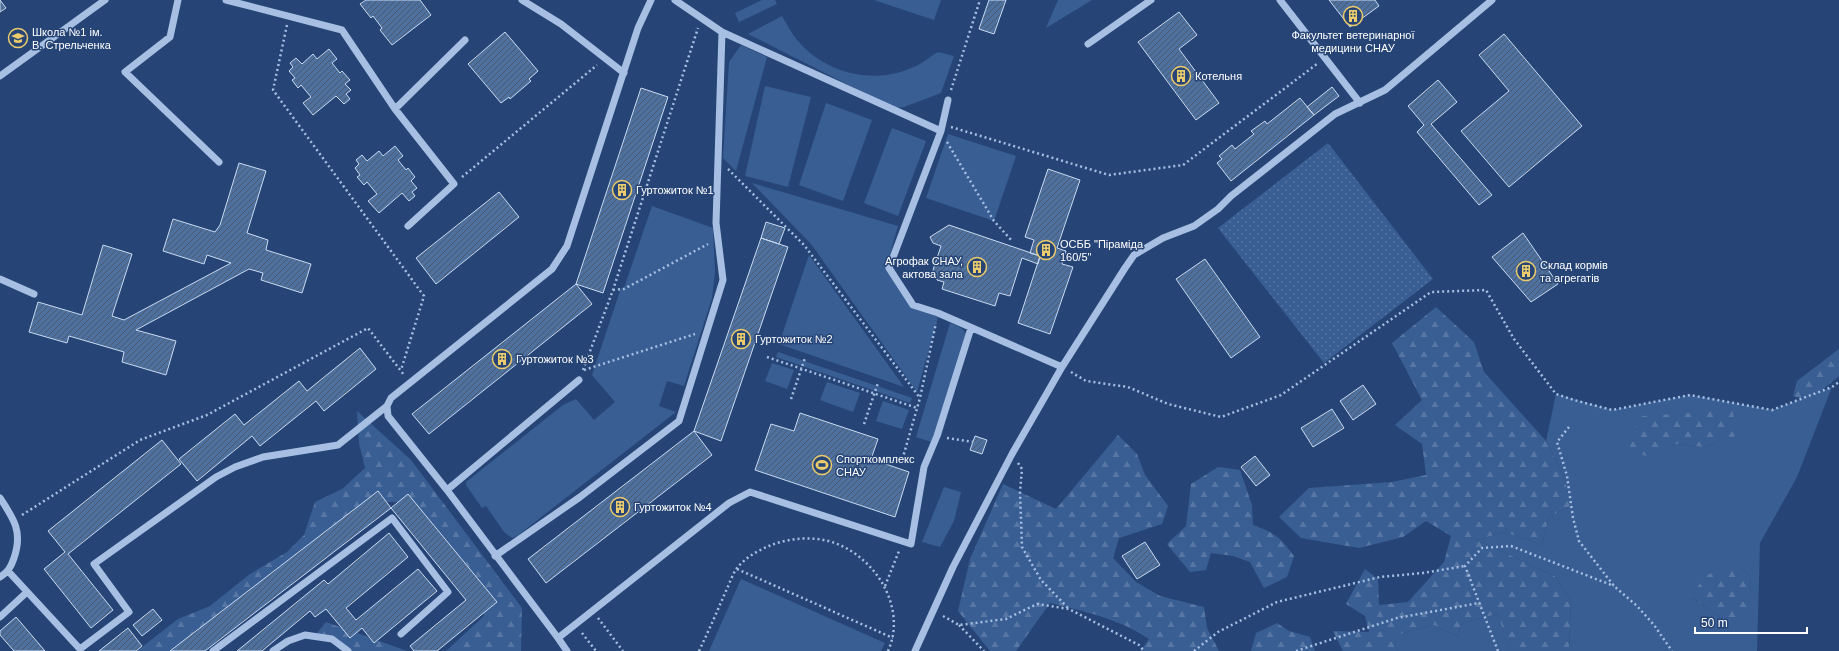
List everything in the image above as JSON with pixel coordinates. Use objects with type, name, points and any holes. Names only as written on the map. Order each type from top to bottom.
[{"type":"street","points":[[0,76],[106,0]]},
{"type":"street","points":[[178,0],[170,37],[125,72],[218,162]]},
{"type":"street","points":[[226,0],[342,30],[395,109],[454,184],[408,226]]},
{"type":"street","points":[[522,0],[561,24],[624,73]]},
{"type":"street","points":[[8,571],[80,649],[129,612],[94,564],[216,477],[235,467],[263,457],[338,445],[387,406],[391,398],[552,269],[567,246],[638,28],[651,0]]},
{"type":"street","points":[[674,0],[722,32],[942,128]]},
{"type":"street","points":[[1088,44],[1151,0]]},
{"type":"street","points":[[1280,0],[1324,59],[1360,103]]},
{"type":"street","points":[[915,651],[953,567],[1012,454],[1062,367],[1134,255],[1163,238],[1194,226],[1218,209],[1334,114],[1385,90],[1492,0]]},
{"type":"street","points":[[495,556],[580,497],[679,421],[723,280],[716,223],[722,32]]},
{"type":"street","points":[[395,109],[465,40]]},
{"type":"street","points":[[948,100],[942,128],[888,268],[913,305],[938,313],[1062,367]]},
{"type":"street","points":[[0,278],[34,294]]},
{"type":"street","points":[[558,638],[729,503],[750,492],[911,544],[924,467],[937,436],[971,328]]},
{"type":"street","points":[[447,490],[580,380]]},
{"type":"street","points":[[387,406],[388,416],[447,490],[567,651]]},
{"type":"street","points":[[0,498],[14,520],[19,536],[16,552],[8,571],[0,577]]},
{"type":"street","points":[[213,651],[392,518],[448,592],[401,634]]},
{"type":"street","points":[[0,617],[27,592]]},
{"type":"street","points":[[273,651],[288,641],[305,635],[332,639],[348,651]]},
{"type":"path","points":[[948,100],[980,0]]},
{"type":"path","points":[[289,16],[273,90],[424,296],[400,370]]},
{"type":"path","points":[[580,380],[613,290],[701,18]]},
{"type":"path","points":[[454,184],[605,58]]},
{"type":"path","points":[[942,128],[1109,175],[1183,165],[1324,59]]},
{"type":"path","points":[[942,128],[994,221],[1012,241]]},
{"type":"path","points":[[718,158],[804,244],[920,398]]},
{"type":"path","points":[[613,290],[624,288],[719,238]]},
{"type":"path","points":[[1062,367],[1086,381],[1128,388],[1168,404],[1221,417],[1281,395],[1431,292],[1486,290],[1514,339],[1556,394],[1612,410],[1690,395],[1772,410],[1832,387],[1839,382]]},
{"type":"path","points":[[901,464],[918,408],[938,313]]},
{"type":"path","points":[[14,520],[140,440],[207,415],[368,328],[410,383]]},
{"type":"path","points":[[583,370],[707,330]]},
{"type":"path","points":[[767,357],[918,408]]},
{"type":"path","points":[[791,399],[805,358]]},
{"type":"path","points":[[864,424],[878,383]]},
{"type":"path","points":[[1569,427],[1556,442],[1567,476],[1573,518],[1579,541],[1614,586],[1637,606],[1654,625],[1672,651]]},
{"type":"path","points":[[937,436],[973,442]]},
{"type":"path","points":[[1012,454],[1022,469],[1020,492],[1022,547],[1041,580],[1069,609]]},
{"type":"path","points":[[699,651],[737,568],[755,552],[782,540],[812,538],[842,546],[867,562],[885,586],[894,615],[894,638],[888,651]]},
{"type":"path","points":[[885,586],[903,541]]},
{"type":"path","points":[[1194,651],[1218,632],[1277,602],[1380,576],[1422,573],[1465,566],[1482,548],[1511,546],[1614,586]]},
{"type":"path","points":[[1465,566],[1498,651]]},
{"type":"path","points":[[737,568],[894,638]]},
{"type":"path","points":[[959,624],[1006,619],[1037,604],[1069,609],[1139,645],[1144,651]]},
{"type":"path","points":[[1296,651],[1397,618],[1479,604]]},
{"type":"path","points":[[593,611],[623,651]]},
{"type":"path","points":[[934,611],[959,624],[984,651]]},
{"type":"path","points":[[576,625],[596,651]]},
{"type":"green space","points":[[762,0],[775,0],[777,4],[739,22],[735,13]]},
{"type":"green space","points":[[874,0],[941,0],[934,20]]},
{"type":"green space","points":[[1058,0],[1092,0],[1046,28]]},
{"type":"green space","points":[[782,16],[794,36],[810,53],[822,62],[851,73],[882,75],[897,73],[915,67],[938,52],[954,56],[941,93],[904,107],[894,108],[748,34]]},
{"type":"green space","points":[[741,45],[767,57],[736,171],[723,158],[729,62]]},
{"type":"green space","points":[[765,86],[811,97],[788,187],[745,176]]},
{"type":"green space","points":[[826,103],[872,120],[843,201],[799,185]]},
{"type":"green space","points":[[892,128],[926,141],[898,216],[864,203]]},
{"type":"green space","points":[[948,134],[1016,156],[994,221],[926,198]]},
{"type":"green space","points":[[1328,143],[1433,279],[1324,363],[1218,228]]},
{"type":"green space","points":[[752,183],[898,226],[887,265],[916,308],[938,317],[917,392],[811,244]]},
{"type":"green space","points":[[652,206],[713,228],[715,272],[712,298],[684,386],[667,381],[659,406],[676,412],[517,536],[512,538],[504,532],[486,506],[482,508],[466,485],[466,482],[563,405],[576,399],[594,420],[615,402],[592,375],[621,288],[624,288]]},
{"type":"green space","points":[[809,255],[904,387],[779,344]]},
{"type":"green space","points":[[1436,307],[1474,342],[1484,372],[1546,441],[1562,472],[1572,505],[1549,517],[1542,545],[1504,532],[1477,540],[1555,576],[1571,601],[1569,651],[1509,651],[1498,614],[1461,623],[1458,637],[1434,625],[1392,636],[1398,651],[1343,651],[1333,631],[1369,632],[1365,616],[1346,604],[1365,569],[1378,579],[1379,605],[1408,602],[1444,562],[1451,536],[1426,521],[1403,537],[1359,548],[1301,538],[1279,517],[1309,488],[1392,482],[1426,475],[1422,444],[1395,425],[1422,400],[1392,343]]},
{"type":"green space","points":[[950,323],[958,326],[965,332],[969,343],[941,437],[931,442],[916,437]]},
{"type":"green space","points":[[1839,349],[1839,376],[1809,401],[1793,396],[1797,381]]},
{"type":"green space","points":[[778,352],[912,398],[910,403],[776,357]]},
{"type":"green space","points":[[772,363],[794,370],[787,389],[765,381]]},
{"type":"green space","points":[[827,382],[860,393],[853,412],[820,400]]},
{"type":"green space","points":[[1832,387],[1797,477],[1760,543],[1757,651],[1569,651],[1571,601],[1555,576],[1477,540],[1504,532],[1542,545],[1549,517],[1572,505],[1562,472],[1546,441],[1556,394],[1612,410],[1690,395],[1772,410]],"holes":[[[1734,436],[1703,447],[1675,444]],[[1741,567],[1750,576],[1751,597],[1725,621],[1690,596]]]},
{"type":"green space","points":[[883,401],[909,410],[902,429],[876,421]]},
{"type":"green space","points":[[1733,410],[1735,436],[1703,447],[1675,444],[1645,456],[1625,443],[1642,416]]},
{"type":"green space","points":[[357,411],[411,460],[522,608],[521,651],[446,651],[484,616],[478,580],[414,502],[370,502],[171,651],[137,651],[178,619],[210,606],[250,574],[287,552],[304,535],[315,502],[342,489],[365,468],[359,443]]},
{"type":"green space","points":[[1118,435],[1137,454],[1145,475],[1168,506],[1162,524],[1119,538],[1113,558],[1136,582],[1160,596],[1204,607],[1207,628],[1219,651],[1140,651],[1149,639],[1138,632],[1101,616],[1050,603],[1016,651],[990,651],[958,611],[970,559],[1003,484],[1056,509]]},
{"type":"green space","points":[[1218,467],[1240,470],[1252,505],[1253,525],[1276,536],[1285,544],[1294,556],[1287,577],[1264,588],[1250,562],[1233,556],[1211,553],[1206,570],[1190,572],[1167,544],[1186,526],[1191,484]]},
{"type":"green space","points":[[944,487],[961,492],[954,521],[940,547],[922,542]]},
{"type":"green space","points":[[1731,565],[1741,567],[1750,576],[1751,597],[1744,618],[1725,621],[1690,596],[1707,575]]},
{"type":"green space","points":[[741,579],[885,643],[881,651],[709,651]]},
{"type":"green space","points":[[1499,614],[1509,651],[1398,651],[1391,636],[1434,625],[1458,637],[1461,623]]},
{"type":"green space","points":[[326,622],[407,651],[350,651],[317,633]]},
{"type":"green space","points":[[1277,623],[1289,631],[1310,637],[1315,651],[1251,651],[1256,633]]},
{"type":"building","points":[[0,0],[6,8],[0,12]]},
{"type":"building","points":[[366,0],[420,0],[431,15],[392,45],[380,30],[382,28],[373,16],[371,18],[360,4]]},
{"type":"building","points":[[989,0],[1006,0],[994,34],[979,29]]},
{"type":"building","name":"Факультет ветеринарної медицини СНАУ","points":[[1329,0],[1375,0],[1379,6],[1350,27]]},
{"type":"building","name":"Котельня","points":[[1179,12],[1197,35],[1179,49],[1219,103],[1196,120],[1138,42]]},
{"type":"building","points":[[505,32],[538,71],[529,79],[531,81],[510,99],[509,97],[501,103],[468,64]]},
{"type":"building","points":[[1504,34],[1582,126],[1509,187],[1461,131],[1509,91],[1479,55]]},
{"type":"building","points":[[329,49],[337,59],[332,63],[340,73],[342,71],[350,80],[345,84],[351,90],[346,94],[350,99],[344,104],[336,96],[313,115],[303,103],[311,97],[301,85],[298,88],[292,80],[295,78],[289,71],[293,67],[290,63],[296,58],[302,64],[313,54],[317,59]]},
{"type":"building","points":[[1438,80],[1457,102],[1431,124],[1492,195],[1479,205],[1417,132],[1424,125],[1408,106]]},
{"type":"building","points":[[1332,87],[1339,96],[1314,115],[1307,107]]},
{"type":"building","name":"Гуртожиток №1","points":[[641,88],[668,97],[603,293],[576,284]]},
{"type":"building","points":[[1300,98],[1314,115],[1231,181],[1217,163],[1222,159],[1219,156],[1232,145],[1235,149],[1254,134],[1251,131],[1265,121],[1267,124]]},
{"type":"building","points":[[395,146],[403,156],[398,160],[406,170],[408,168],[415,177],[411,181],[417,188],[412,192],[415,196],[409,201],[402,193],[379,213],[368,201],[377,194],[367,182],[364,185],[357,177],[360,175],[355,168],[359,164],[356,160],[362,155],[367,161],[379,151],[383,156]]},
{"type":"building","points":[[239,163],[266,171],[247,233],[268,240],[266,250],[311,264],[302,293],[261,280],[263,273],[249,269],[136,330],[176,341],[166,375],[122,362],[124,352],[69,336],[67,343],[29,332],[38,302],[82,315],[103,245],[132,254],[112,316],[124,320],[231,263],[207,255],[204,264],[163,251],[173,219],[215,232],[220,225]]},
{"type":"building","name":"ОСББ \"Піраміда 160/5\"","points":[[1048,169],[1080,180],[1057,248],[1066,251],[1062,264],[1073,267],[1050,334],[1018,323],[1040,256],[1030,253],[1034,240],[1025,237]]},
{"type":"building","points":[[499,192],[519,217],[436,284],[416,258]]},
{"type":"building","points":[[766,222],[785,228],[779,244],[761,238]]},
{"type":"building","name":"Агрофак СНАУ, актова зала","points":[[949,225],[1040,256],[1038,264],[1022,258],[1010,296],[999,293],[995,306],[942,289],[944,282],[937,280],[933,270],[941,246],[933,243],[930,237]]},
{"type":"building","name":"Склад кормів та агрегатів","points":[[1523,233],[1558,284],[1531,302],[1492,257]]},
{"type":"building","name":"Гуртожиток №2","points":[[761,238],[788,247],[721,441],[694,431]]},
{"type":"building","points":[[1205,259],[1260,337],[1231,358],[1176,279]]},
{"type":"building","name":"Гуртожиток №3","points":[[576,284],[592,304],[429,434],[412,414]]},
{"type":"building","points":[[360,348],[376,369],[324,411],[316,401],[260,446],[252,436],[197,481],[179,459],[235,414],[244,425],[299,381],[307,391]]},
{"type":"building","points":[[1363,385],[1376,404],[1353,420],[1340,401]]},
{"type":"building","points":[[1332,409],[1344,428],[1313,447],[1301,428]]},
{"type":"building","name":"Спорткомплекс СНАУ","points":[[800,413],[878,439],[871,459],[909,472],[895,517],[755,470],[771,424],[794,431]]},
{"type":"building","name":"Гуртожиток №4","points":[[694,431],[712,455],[546,583],[528,559]]},
{"type":"building","points":[[975,436],[987,440],[982,454],[970,450]]},
{"type":"building","points":[[162,440],[181,464],[68,554],[113,610],[91,628],[44,569],[65,552],[48,531]]},
{"type":"building","points":[[1255,456],[1270,475],[1256,486],[1241,467]]},
{"type":"building","points":[[378,491],[391,508],[205,651],[170,651]]},
{"type":"building","points":[[408,494],[497,602],[437,651],[414,651],[410,646],[466,600],[391,508]]},
{"type":"building","points":[[389,533],[408,557],[346,608],[356,620],[418,569],[437,591],[374,643],[362,628],[350,638],[326,609],[315,617],[310,611],[262,651],[237,651],[324,580],[328,584]]},
{"type":"building","points":[[1145,542],[1160,565],[1137,579],[1122,556]]},
{"type":"building","points":[[153,609],[162,620],[142,636],[133,625]]},
{"type":"building","points":[[16,617],[45,651],[14,651],[0,635],[0,631]]},
{"type":"building","points":[[128,628],[142,646],[136,651],[99,651]]},
{"type":"place","name":"Факультет ветеринарної медицини СНАУ","points":[[1353,16]]},
{"type":"place","name":"Школа №1 ім. В. Стрельченка","points":[[18,38]]},
{"type":"place","name":"Котельня","points":[[1181,76]]},
{"type":"place","name":"Гуртожиток №1","points":[[622,190]]},
{"type":"place","name":"ОСББ \"Піраміда 160/5\"","points":[[1046,250]]},
{"type":"place","name":"Агрофак СНАУ, актова зала","points":[[977,267]]},
{"type":"place","name":"Склад кормів та агрегатів","points":[[1526,271]]},
{"type":"place","name":"Гуртожиток №2","points":[[741,339]]},
{"type":"place","name":"Гуртожиток №3","points":[[502,359]]},
{"type":"place","name":"Спорткомплекс СНАУ","points":[[822,465]]},
{"type":"place","name":"Гуртожиток №4","points":[[620,507]]}]
